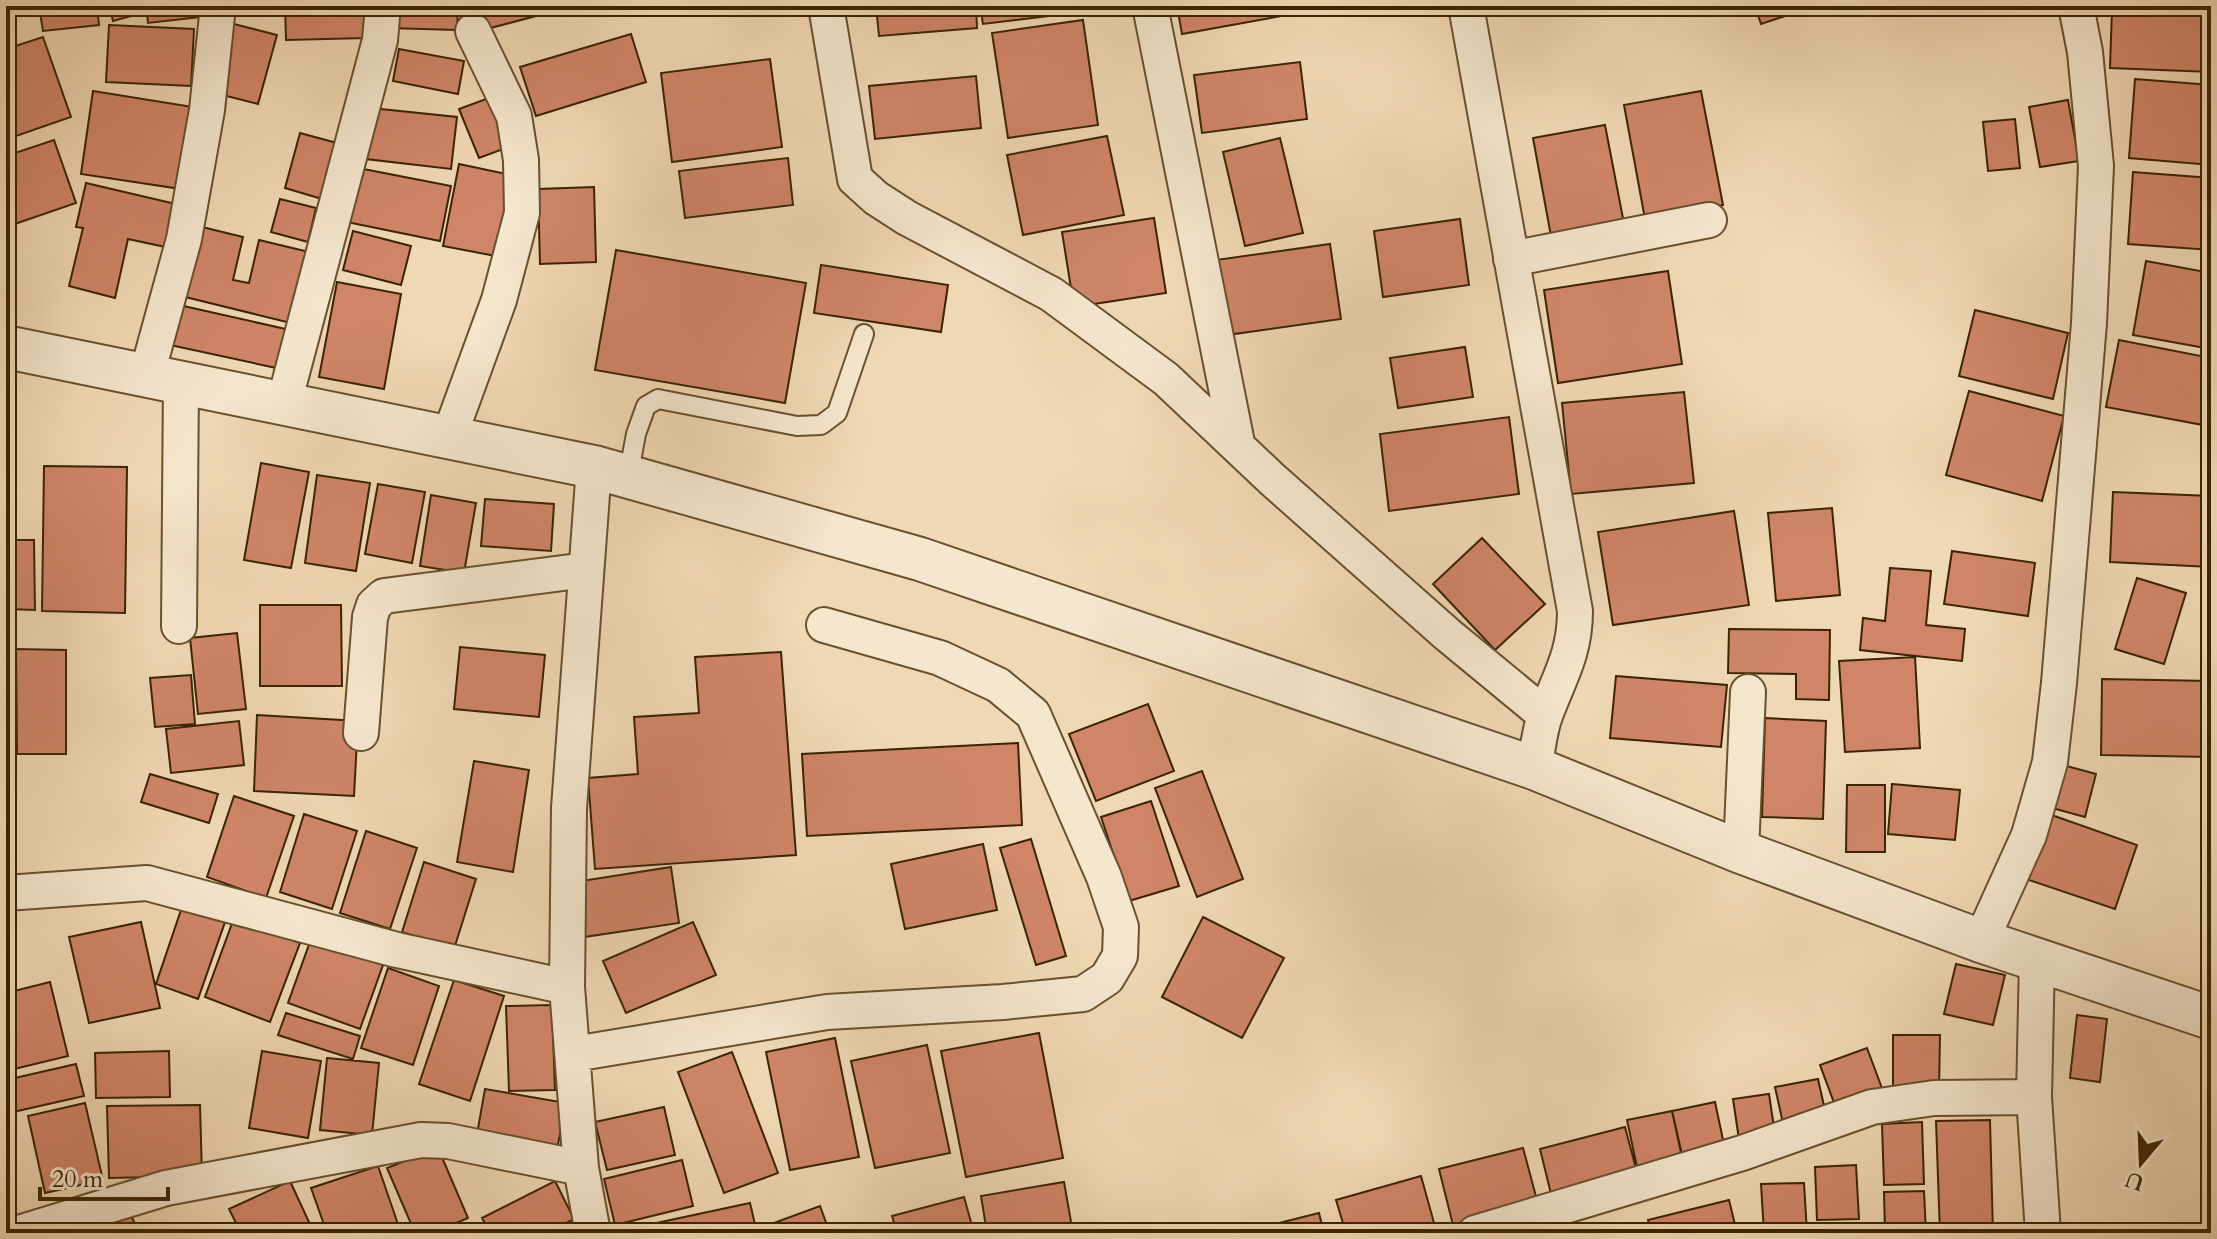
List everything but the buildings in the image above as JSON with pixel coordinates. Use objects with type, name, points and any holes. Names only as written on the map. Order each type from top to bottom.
[{"type":"street","points":[[179,626],[164,378],[207,110],[218,6]]},
{"type":"street","points":[[284,403],[380,40],[383,6]]},
{"type":"street","points":[[826,6],[855,179],[876,198],[907,218],[1051,294],[1166,379],[1273,480],[1448,635],[1545,715]]},
{"type":"street","points":[[1150,6],[1237,443]]},
{"type":"street","points":[[1466,6],[1575,611],[1575,634],[1565,670],[1545,715],[1534,768]]},
{"type":"street","points":[[1981,941],[2029,835],[2050,762],[2059,683],[2089,323],[2096,166],[2085,52],[2076,6]]},
{"type":"street","points":[[449,437],[499,300],[522,213],[521,160],[514,116],[473,31]]},
{"type":"street","points":[[1511,259],[1709,220]]},
{"type":"street","points":[[6,347],[611,472],[920,559],[1534,768],[1741,852],[1981,941],[2211,1018]]},
{"type":"street","points":[[593,1233],[581,1168],[567,987],[569,808],[586,570],[611,472]]},
{"type":"street","points":[[361,733],[370,617],[374,605],[384,596],[586,570]]},
{"type":"street","points":[[574,1054],[827,1012],[1083,994],[1107,978],[1120,956],[1121,927],[1104,877],[1033,714],[998,685],[940,658],[824,625]]},
{"type":"street","points":[[1741,852],[1748,692]]},
{"type":"street","points":[[6,893],[147,883],[397,950],[567,987]]},
{"type":"street","points":[[2037,959],[2034,1097],[2043,1233]]},
{"type":"street","points":[[1475,1233],[1742,1153],[1872,1107],[1934,1098],[2034,1097]]},
{"type":"street","points":[[19,1233],[166,1188],[421,1140],[471,1145],[581,1168]]},
{"type":"lane","points":[[611,472],[636,434],[646,406],[658,399],[797,426],[821,425],[837,413],[864,334]]}]
